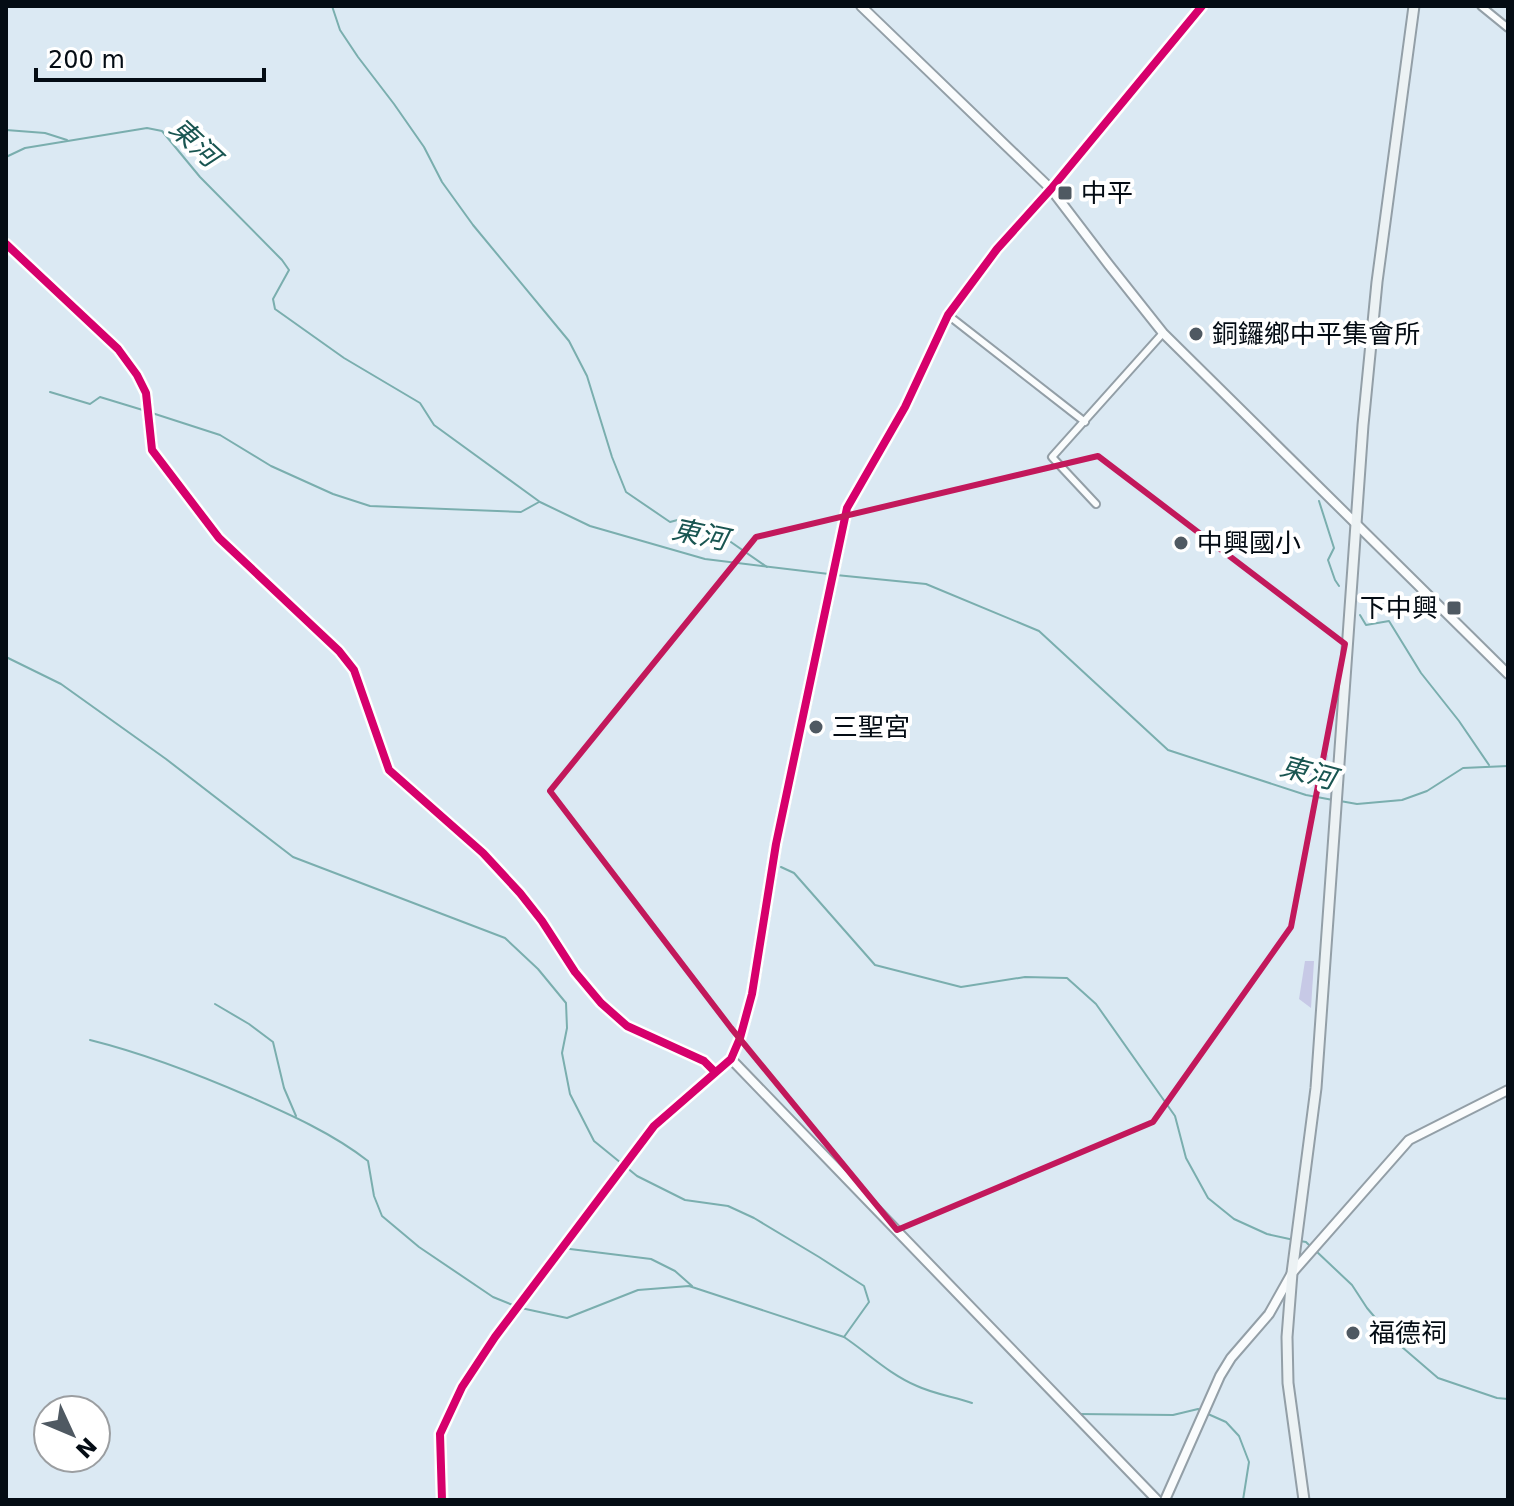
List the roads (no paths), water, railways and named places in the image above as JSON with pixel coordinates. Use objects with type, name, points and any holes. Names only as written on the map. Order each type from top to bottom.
[{"type":"main road","points":[[1304,1500],[1288,1383],[1287,1337],[1292,1273],[1316,1088],[1373,317],[1414,6]]},
{"type":"street","points":[[861,6],[1051,189],[1163,333],[1508,674]]},
{"type":"street","points":[[442,1500],[440,1434],[462,1387],[619,1170],[655,1125],[731,1059],[740,1038],[752,994],[776,844],[847,508],[905,407],[948,315],[997,249],[1051,189],[1202,6]]},
{"type":"street","points":[[1481,6],[1508,28]]},
{"type":"street","points":[[6,244],[118,349],[146,393],[152,450],[219,538],[339,651],[354,670],[389,770],[483,853],[520,893],[575,972],[601,1003],[627,1026],[704,1061],[715,1072]]},
{"type":"street","points":[[948,315],[1085,422]]},
{"type":"street","points":[[1096,504],[1052,457],[1163,333]]},
{"type":"street","points":[[731,1059],[1157,1500]]},
{"type":"street","points":[[1165,1500],[1220,1376],[1231,1358],[1269,1314],[1292,1273],[1409,1140],[1508,1090]]},
{"type":"waterway","points":[[332,6],[340,30],[424,147],[442,182],[473,225],[569,341],[587,376],[626,492],[670,522],[685,518],[715,531],[767,567]]},
{"type":"waterway","name":"東河","points":[[6,157],[25,148],[147,128],[162,131],[200,177],[289,270],[273,299],[275,309],[344,358],[420,403],[434,425],[540,502],[590,526],[705,559],[829,574]]},
{"type":"waterway","points":[[6,130],[45,133],[67,140]]},
{"type":"waterway","points":[[50,392],[90,404],[100,397],[146,411]]},
{"type":"waterway","points":[[152,413],[220,435],[271,466],[333,494],[370,506],[521,512],[539,502]]},
{"type":"waterway","points":[[1319,501],[1334,548],[1328,560],[1339,586]]},
{"type":"waterway","name":"東河","points":[[836,575],[926,584],[1039,631],[1168,750],[1306,795],[1333,800]]},
{"type":"waterway","points":[[1360,615],[1366,625],[1389,621],[1421,673],[1489,765]]},
{"type":"waterway","points":[[6,657],[61,684],[166,759],[293,857],[505,938],[538,969],[566,1003],[567,1028],[562,1053],[570,1094],[594,1141],[621,1163]]},
{"type":"waterway","name":"東河","points":[[1340,801],[1357,804],[1402,800],[1427,791],[1463,768],[1508,766]]},
{"type":"waterway","points":[[781,867],[794,873],[875,965],[961,987],[1025,977],[1067,978],[1096,1004],[1175,1116],[1186,1158],[1208,1198],[1234,1219],[1267,1234],[1294,1240]]},
{"type":"waterway","points":[[215,1004],[273,1042],[284,1088],[296,1116]]},
{"type":"waterway","points":[[90,1040],[209,1080],[294,1117],[340,1142],[368,1161],[374,1196],[382,1216],[419,1247],[493,1297],[515,1306]]},
{"type":"waterway","points":[[626,1167],[637,1176],[685,1200],[728,1206],[754,1218],[864,1286],[869,1302],[844,1337]]},
{"type":"waterway","points":[[1300,1241],[1311,1247]]},
{"type":"waterway","points":[[570,1249],[651,1259],[675,1271],[692,1286]]},
{"type":"waterway","points":[[1316,1251],[1352,1285],[1395,1341],[1438,1378],[1508,1399]]},
{"type":"waterway","points":[[521,1308],[567,1318],[638,1290],[689,1286],[844,1337],[907,1381],[972,1403]]},
{"type":"waterway","points":[[1078,1414],[1173,1415],[1198,1409],[1202,1411]]},
{"type":"waterway","points":[[1208,1414],[1226,1422],[1239,1436],[1249,1462],[1243,1500]]},
{"type":"place","name":"中平","points":[[1065,193]]},
{"type":"place","name":"銅鑼鄉中平集會所","points":[[1196,334]]},
{"type":"place","name":"中興國小","points":[[1181,543]]},
{"type":"place","name":"下中興","points":[[1454,608]]},
{"type":"place","name":"三聖宮","points":[[816,727]]},
{"type":"place","name":"福德祠","points":[[1353,1333]]}]
